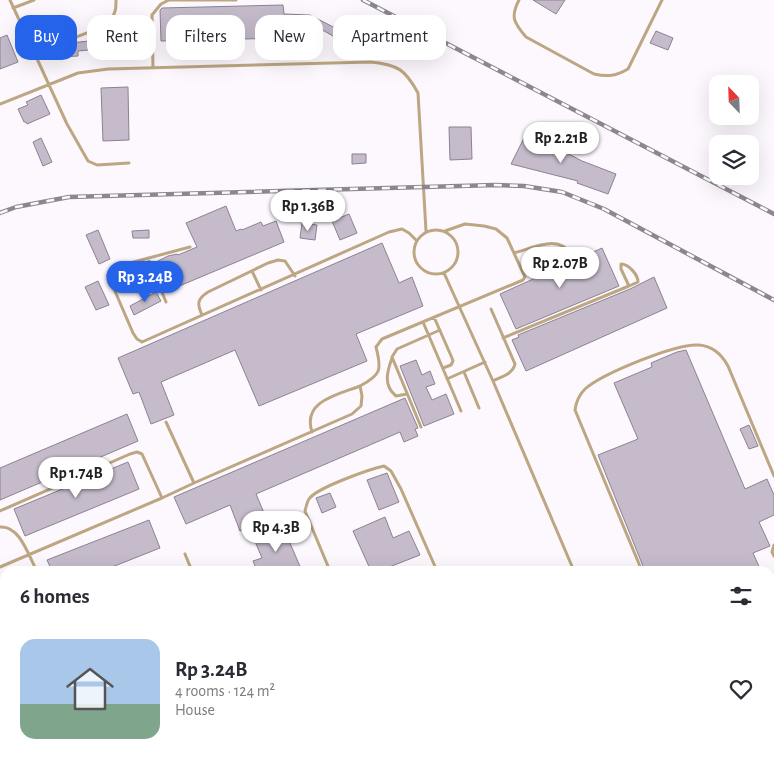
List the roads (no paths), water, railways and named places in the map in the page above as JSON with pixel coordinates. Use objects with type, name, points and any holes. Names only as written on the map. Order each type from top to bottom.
[{"type":"lane","points":[[10,0],[16,15]]},
{"type":"lane","points":[[13,8],[34,0]]},
{"type":"lane","points":[[77,35],[110,20],[115,12],[116,0]]},
{"type":"lane","points":[[153,68],[152,15],[161,4],[169,0],[236,0]]},
{"type":"lane","points":[[519,0],[514,10],[514,20],[517,28],[526,37],[594,74],[607,77],[617,75],[628,69],[662,0]]},
{"type":"lane","points":[[37,60],[74,138],[88,161],[97,165],[129,163]]},
{"type":"lane","points":[[0,104],[78,73],[108,69],[371,62],[388,64],[410,78],[418,93],[426,231]]},
{"type":"lane","points":[[312,432],[309,422],[316,406],[322,401],[360,386],[378,375],[380,368],[376,347],[382,339],[523,280],[525,277],[507,238],[496,229],[465,224],[445,231]]},
{"type":"lane","points":[[190,246],[115,267],[108,275],[137,339],[142,342],[295,276],[389,232],[402,229],[409,232],[416,240]]},
{"type":"lane","points":[[433,229],[445,231],[452,235],[456,241],[458,256],[455,263],[444,273],[430,274],[418,266],[413,253],[416,240],[426,231],[433,229]]},
{"type":"lane","points":[[514,253],[542,245],[558,243],[563,245],[571,256]]},
{"type":"lane","points":[[148,258],[166,302]]},
{"type":"lane","points":[[202,316],[197,304],[200,297],[252,271],[278,260],[285,261],[295,276]]},
{"type":"lane","points":[[503,338],[629,286],[638,282],[628,266],[621,264],[620,269],[629,286]]},
{"type":"lane","points":[[252,271],[261,290]]},
{"type":"lane","points":[[444,273],[485,362],[572,566]]},
{"type":"lane","points":[[491,309],[515,364],[514,369],[508,374],[493,381]]},
{"type":"lane","points":[[434,317],[453,362],[451,365],[443,368]]},
{"type":"lane","points":[[423,322],[461,412]]},
{"type":"lane","points":[[407,394],[396,396],[387,383],[387,371],[392,357],[397,349],[440,330]]},
{"type":"lane","points":[[640,566],[576,410],[576,403],[583,391],[596,381],[665,351],[685,345],[701,345],[714,350],[722,356],[728,366],[774,476]]},
{"type":"lane","points":[[392,357],[421,427]]},
{"type":"lane","points":[[447,379],[485,362]]},
{"type":"lane","points":[[464,372],[480,408]]},
{"type":"lane","points":[[2,566],[352,414],[361,406],[360,386]]},
{"type":"lane","points":[[166,422],[194,483]]},
{"type":"lane","points":[[0,511],[137,452],[142,454],[162,498]]},
{"type":"lane","points":[[328,566],[305,510],[309,499],[317,492],[370,469],[384,466],[391,471],[401,489],[434,566]]},
{"type":"lane","points":[[0,527],[9,528],[16,533],[34,566]]},
{"type":"lane","points":[[774,545],[772,552],[774,556]]},
{"type":"lane","points":[[185,554],[190,566]]},
{"type":"railway","points":[[363,0],[774,214]]},
{"type":"railway","points":[[0,213],[16,207],[69,197],[495,185],[524,186],[562,192],[604,209],[774,300]]}]
